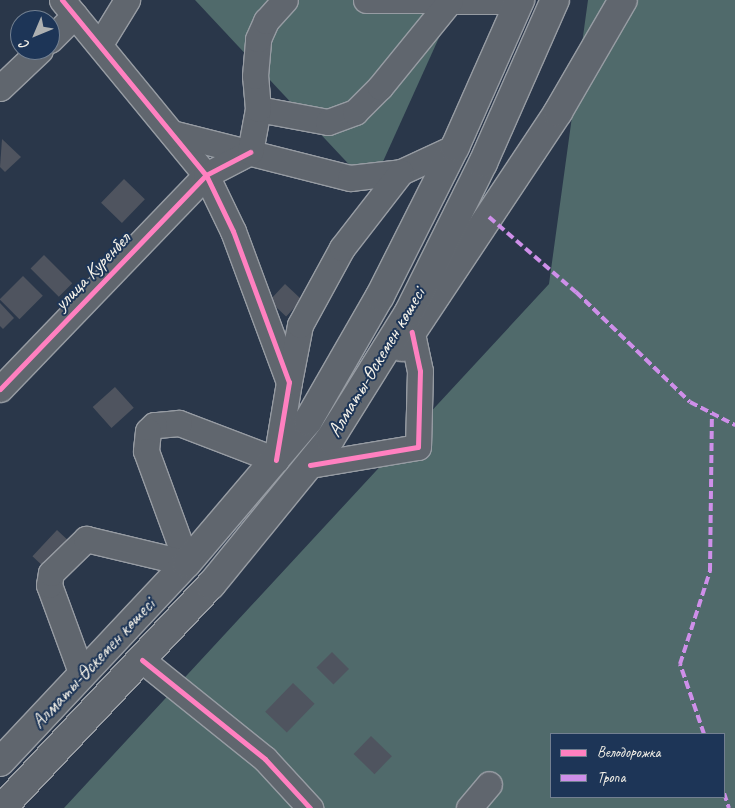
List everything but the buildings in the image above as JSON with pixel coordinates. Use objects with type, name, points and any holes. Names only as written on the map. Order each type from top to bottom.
[{"type":"main road","points":[[520,0],[553,5]]},
{"type":"main road","name":"Алматы-Өскемен көшесі","points":[[0,762],[187,563],[308,421],[361,329],[455,147],[520,0]]},
{"type":"main road","points":[[330,440],[412,332],[558,112],[623,0]]},
{"type":"main road","name":"Алматы-Өскемен көшесі","points":[[2,808],[212,585],[330,440],[413,304],[484,163],[553,5]]},
{"type":"main road","points":[[0,766],[22,787]]},
{"type":"street","points":[[100,44],[127,0]]},
{"type":"street","points":[[250,152],[258,109],[255,76],[258,39],[266,21],[285,0]]},
{"type":"street","points":[[366,0],[450,2],[520,0]]},
{"type":"street","points":[[258,109],[328,122],[355,112],[380,87],[450,2]]},
{"type":"street","points":[[60,23],[69,8],[206,175],[233,231],[289,382]]},
{"type":"street","points":[[0,88],[29,60]]},
{"type":"street","points":[[172,133],[350,178],[401,172],[455,147]]},
{"type":"street","name":"улица Куренбел","points":[[0,389],[206,175],[250,152]]},
{"type":"street","points":[[187,563],[146,450],[148,431],[159,424],[179,423],[276,460],[300,325],[342,248],[401,172]]},
{"type":"street","points":[[310,465],[418,447],[420,371],[412,332]]},
{"type":"street","points":[[82,675],[49,585],[51,573],[86,539],[187,563]]},
{"type":"street","points":[[142,660],[266,759],[310,808]]},
{"type":"street","points":[[469,808],[489,784]]},
{"type":"green space","points":[[195,0],[456,0],[371,188]]},
{"type":"green space","points":[[588,0],[735,0],[735,808],[64,808],[549,284]]},
{"type":"marked path","points":[[489,217],[576,292],[690,402],[735,425]]},
{"type":"marked path","points":[[704,733],[680,664],[710,571],[712,413]]},
{"type":"marked path","points":[[725,796],[729,808]]},
{"type":"cycle path","points":[[62,0],[206,175],[233,231],[289,382],[276,460]]},
{"type":"cycle path","points":[[0,389],[206,175],[250,152]]},
{"type":"cycle path","points":[[310,465],[418,447],[420,371],[412,332]]},
{"type":"cycle path","points":[[142,660],[265,759],[310,808]]}]
